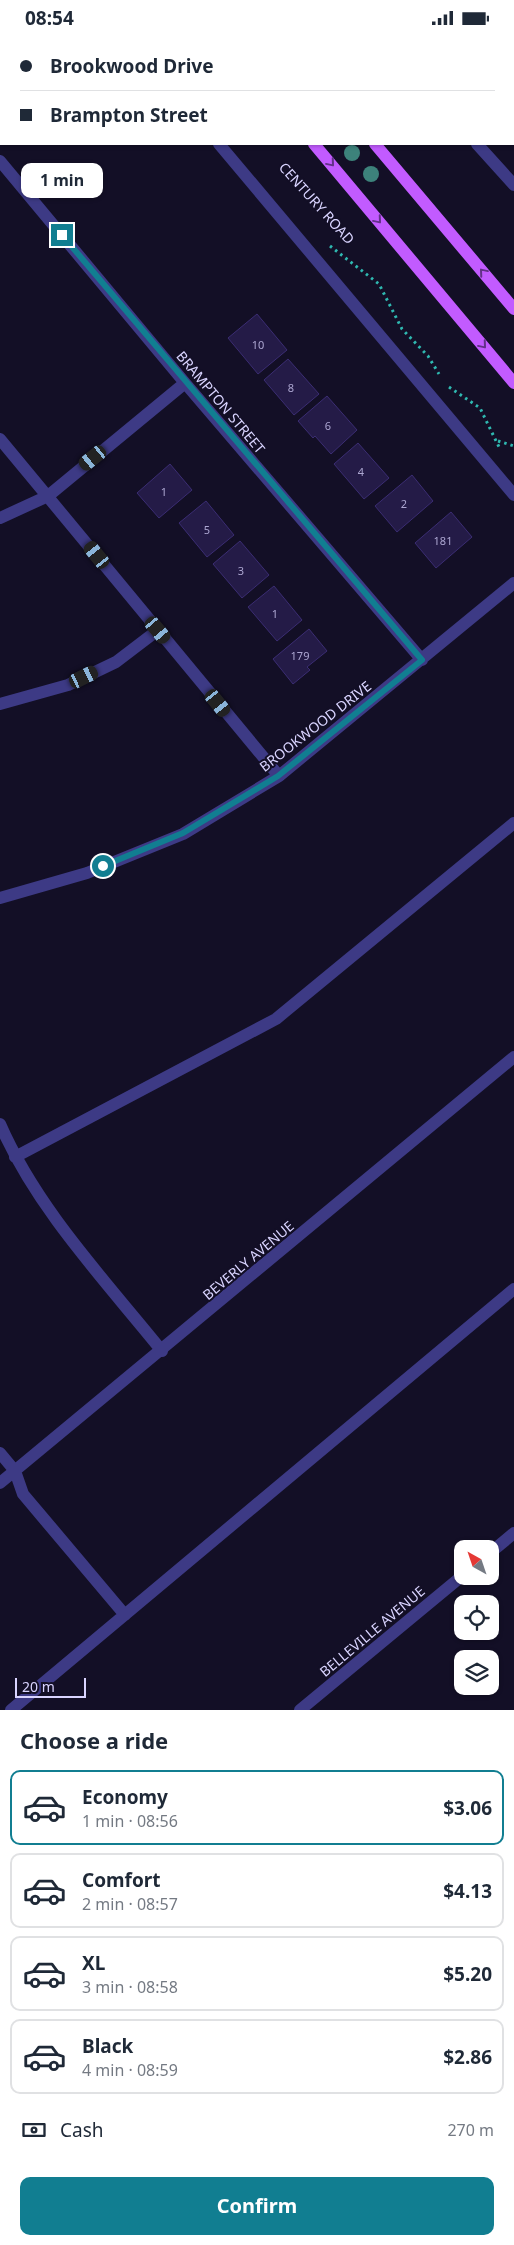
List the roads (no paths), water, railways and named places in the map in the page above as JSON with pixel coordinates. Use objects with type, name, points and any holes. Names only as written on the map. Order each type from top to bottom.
[{"type":"main road","points":[[315,145],[514,383]]},
{"type":"main road","points":[[376,145],[514,309]]},
{"type":"street","points":[[220,145],[514,495]]},
{"type":"street","points":[[478,145],[514,185]]},
{"type":"street","name":"BRAMPTON STREET","points":[[0,161],[185,383],[422,660]]},
{"type":"street","points":[[0,518],[48,496],[185,383]]},
{"type":"street","points":[[0,439],[278,776]]},
{"type":"street","name":"BROOKWOOD DRIVE","points":[[0,898],[87,873],[183,833],[278,776],[514,583]]},
{"type":"street","points":[[0,704],[68,685],[116,662],[158,630]]},
{"type":"street","points":[[15,1157],[276,1019],[514,823]]},
{"type":"street","name":"BEVERLY AVENUE","points":[[0,1483],[162,1351],[514,1057]]},
{"type":"street","points":[[0,1124],[15,1157],[45,1205],[162,1351]]},
{"type":"street","points":[[12,1710],[514,1289]]},
{"type":"street","points":[[0,1453],[15,1471],[23,1494],[125,1615]]},
{"type":"street","points":[[499,1546],[514,1533]]},
{"type":"street","name":"BELLEVILLE AVENUE","points":[[300,1710],[454,1583]]}]
